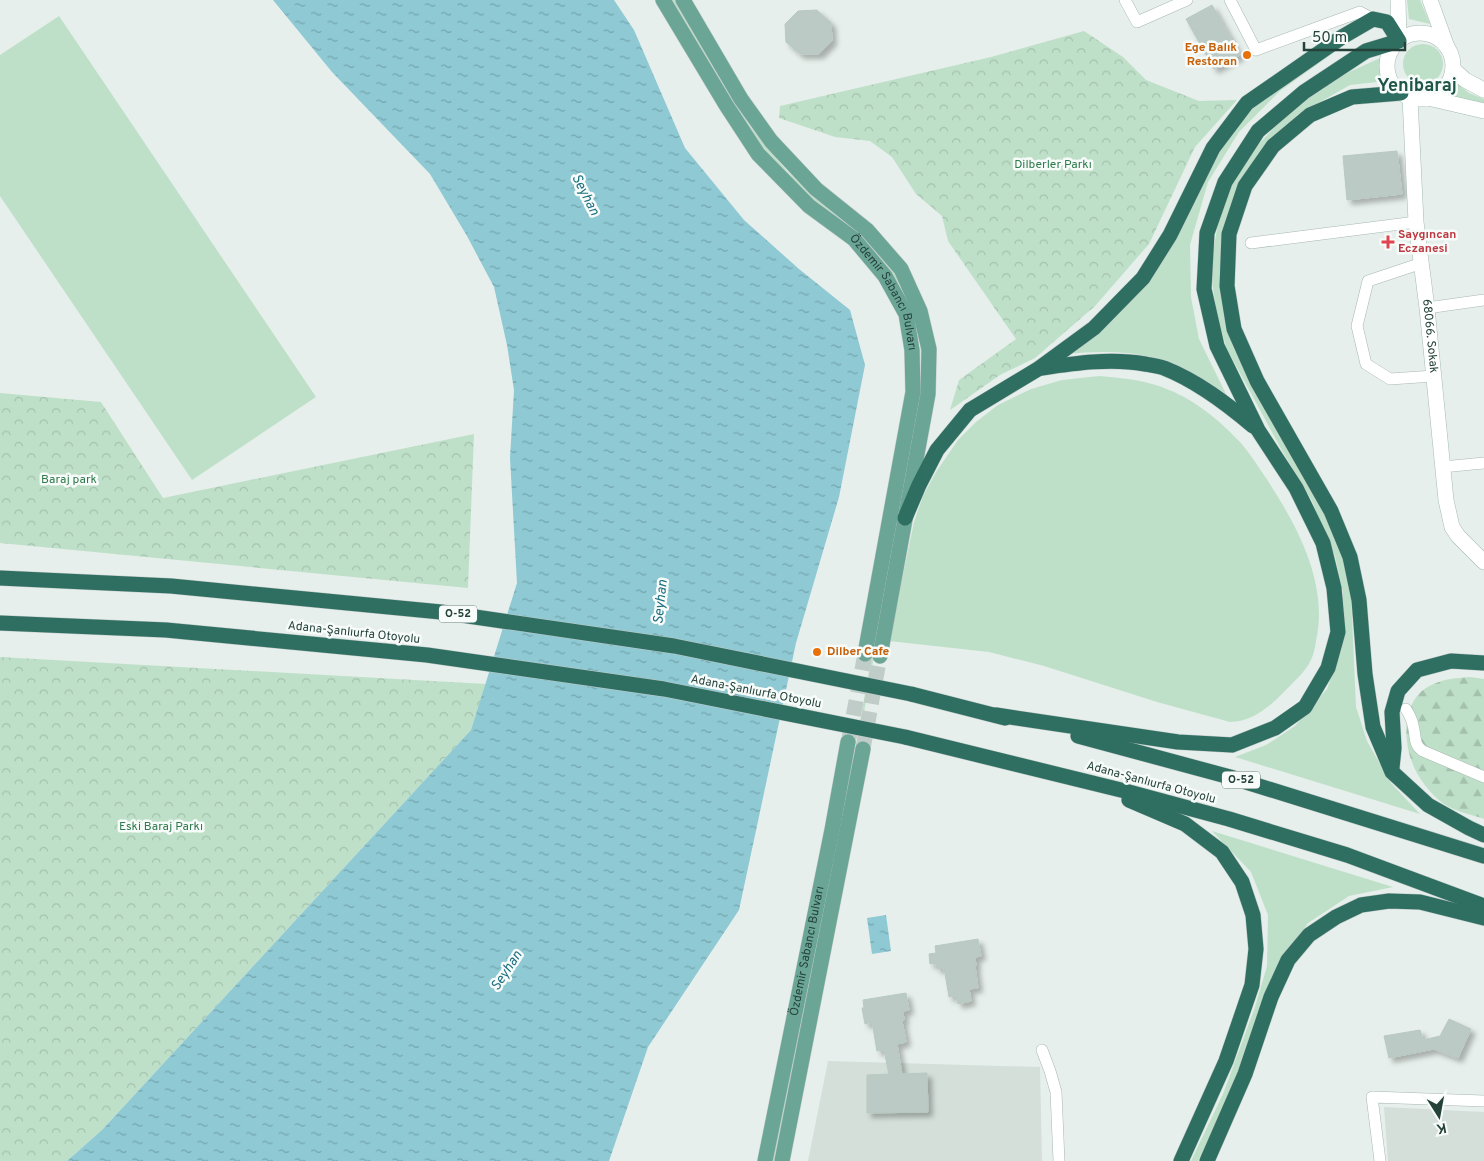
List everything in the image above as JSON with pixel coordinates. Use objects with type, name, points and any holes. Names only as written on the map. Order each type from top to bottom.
[{"type":"highway","points":[[905,518],[937,450],[970,410],[1038,369],[1094,328],[1143,278],[1170,235],[1213,148],[1247,104],[1342,37],[1372,19],[1388,22],[1399,41],[1366,51],[1304,92],[1258,131],[1225,182],[1207,233],[1204,289],[1217,346],[1258,430],[1296,488],[1323,543],[1334,588],[1338,632],[1328,668],[1305,707],[1275,728],[1232,744],[1178,742],[996,715]]},
{"type":"highway","points":[[1405,96],[1352,97],[1310,115],[1273,146],[1245,186],[1229,234],[1227,286],[1234,329],[1257,381],[1331,511],[1350,557],[1359,600],[1365,674],[1373,727],[1392,772],[1428,806],[1484,835]]},
{"type":"highway","points":[[1038,369],[1089,361],[1135,362],[1162,367],[1197,384],[1228,405],[1258,430]]},
{"type":"highway","name":"O-52","points":[[0,578],[171,586],[441,612],[674,646],[911,694],[1125,748],[1230,777],[1484,856]]},
{"type":"highway","name":"Adana-Şanlıurfa Otoyolu","points":[[0,623],[166,630],[427,655],[664,689],[905,737],[1228,819],[1347,856],[1484,906]]},
{"type":"highway","points":[[1392,772],[1394,748],[1392,712],[1398,691],[1417,670],[1451,660],[1484,664]]},
{"type":"highway","points":[[1023,766],[1124,798],[1185,824],[1222,852],[1242,882],[1254,915],[1256,949],[1252,985],[1226,1060],[1181,1161]]},
{"type":"highway","points":[[1207,1161],[1245,1074],[1272,997],[1288,960],[1309,935],[1336,917],[1361,905],[1389,901],[1420,902],[1484,918]]},
{"type":"main road","name":"Özdemir Sabancı Bulvarı","points":[[663,0],[726,106],[758,154],[809,206],[854,239],[885,276],[906,314],[912,350],[912,392],[872,655],[905,518],[928,394],[929,350],[920,311],[901,268],[867,230],[816,188],[770,141],[741,99],[683,0]]},
{"type":"main road","points":[[1398,0],[1399,41]]},
{"type":"main road","points":[[1428,98],[1445,89],[1451,79],[1453,69],[1452,58],[1430,0]]},
{"type":"main road","points":[[1449,50],[1440,40],[1430,35],[1419,33],[1408,35],[1392,49],[1388,59],[1387,70],[1390,80],[1396,89],[1405,96],[1428,98],[1484,111]]},
{"type":"main road","points":[[1453,69],[1464,80],[1484,90]]},
{"type":"main road","name":"68066. Sokak","points":[[1405,96],[1416,222],[1427,308],[1446,500],[1452,526],[1458,536],[1484,562]]},
{"type":"main road","name":"Özdemir Sabancı Bulvarı","points":[[765,1161],[848,742]]},
{"type":"main road","name":"Özdemir Sabancı Bulvarı","points":[[782,1161],[863,748]]},
{"type":"street","points":[[1125,0],[1137,22],[1187,0]]},
{"type":"street","points":[[1230,0],[1256,50],[1360,12],[1372,19]]},
{"type":"street","points":[[1251,243],[1416,222]]},
{"type":"street","points":[[1422,263],[1368,281],[1357,326],[1366,364],[1390,379],[1434,376]]},
{"type":"street","points":[[1427,308],[1484,300]]},
{"type":"street","points":[[1442,467],[1484,463]]},
{"type":"street","points":[[1406,709],[1413,722],[1418,748],[1484,777]]},
{"type":"street","points":[[1042,1050],[1056,1092],[1059,1161]]},
{"type":"street","points":[[1380,1161],[1372,1097],[1484,1101]]},
{"type":"shaded area","points":[[828,1061],[1040,1067],[1042,1161],[808,1161]]},
{"type":"shaded area","points":[[1384,1107],[1484,1112],[1484,1161],[1388,1161]]},
{"type":"green space","points":[[671,0],[675,0],[750,126],[787,171],[826,207],[862,236],[885,260],[903,285],[923,345],[924,374],[858,746],[775,1161],[771,1161],[856,744],[919,394],[922,373],[920,344],[912,313],[900,286],[883,262],[859,238],[822,210],[783,174],[745,129]]},
{"type":"green space","points":[[1407,0],[1420,0],[1430,24],[1409,19]]},
{"type":"green space","points":[[59,16],[316,397],[192,480],[0,196],[0,55]]},
{"type":"green space","name":"Dilberler Parkı","points":[[1084,31],[1123,57],[1146,80],[1199,101],[1237,100],[1195,147],[1149,244],[1095,306],[1035,358],[1000,375],[950,410],[959,380],[1016,339],[948,241],[942,216],[916,194],[892,157],[870,141],[835,137],[779,118],[780,106],[991,57]]},
{"type":"green space","points":[[1341,43],[1343,46],[1280,91],[1239,132],[1208,182],[1190,245],[1191,297],[1199,339],[1226,394],[1189,371],[1153,357],[1116,352],[1066,354],[1109,322],[1237,123],[1275,89]]},
{"type":"green space","points":[[1419,44],[1427,44],[1434,47],[1440,53],[1443,64],[1440,75],[1434,81],[1427,84],[1419,84],[1412,81],[1406,75],[1403,68],[1403,60],[1406,53],[1412,47]]},
{"type":"green space","points":[[1380,58],[1386,81],[1350,85],[1297,115],[1258,154],[1228,216],[1221,252],[1219,280],[1224,315],[1233,347],[1286,445],[1317,497],[1342,553],[1351,595],[1356,707],[1367,741],[1391,783],[1420,814],[1235,757],[1266,745],[1295,726],[1327,689],[1342,648],[1343,592],[1335,556],[1312,501],[1280,447],[1227,349],[1217,317],[1212,281],[1213,252],[1220,213],[1230,188],[1253,150],[1291,110],[1347,73]]},
{"type":"green space","points":[[1458,84],[1469,93],[1484,99],[1484,103],[1451,97]]},
{"type":"green space","points":[[1099,376],[1135,380],[1161,387],[1196,404],[1214,418],[1245,448],[1278,496],[1299,535],[1308,556],[1318,598],[1319,620],[1314,653],[1298,678],[1271,704],[1252,717],[1230,722],[1157,702],[1044,666],[989,652],[889,641],[914,522],[923,496],[936,472],[958,440],[976,422],[998,405],[1031,389],[1062,380]]},
{"type":"green space","name":"Baraj park","points":[[0,393],[101,402],[163,498],[474,434],[468,588],[0,543]]},
{"type":"green space","name":"Eski Baraj Parkı","points":[[0,657],[486,684],[471,730],[102,1130],[67,1161],[0,1161]]},
{"type":"green space","points":[[1470,677],[1484,679],[1484,819],[1453,809],[1434,796],[1417,774],[1407,743],[1406,732],[1409,712],[1418,695],[1426,688],[1442,681]]},
{"type":"green space","points":[[1212,831],[1393,887],[1349,896],[1308,923],[1277,969],[1228,1099],[1198,1161],[1191,1161],[1223,1094],[1255,1007],[1267,966],[1268,915],[1251,872]]},
{"type":"water","name":"Seyhan","points":[[273,0],[614,0],[634,30],[685,148],[744,220],[799,269],[850,310],[865,365],[839,497],[796,643],[739,910],[648,1047],[609,1161],[67,1161],[102,1130],[471,730],[517,583],[510,458],[514,390],[507,345],[494,287],[467,236],[430,174],[332,72]]},
{"type":"water","points":[[886,915],[891,951],[872,954],[867,918]]},
{"type":"building","points":[[1212,5],[1240,55],[1214,69],[1186,19]]},
{"type":"building","points":[[817,10],[831,23],[832,41],[819,54],[800,54],[786,42],[785,24],[798,11]]},
{"type":"building","points":[[1397,151],[1402,194],[1347,200],[1343,156]]},
{"type":"building","points":[[978,939],[981,956],[975,957],[975,966],[978,988],[969,989],[971,1001],[958,1004],[956,996],[949,997],[944,968],[937,969],[936,963],[930,964],[929,954],[936,953],[935,946]]},
{"type":"building","points":[[906,993],[909,1010],[903,1011],[904,1020],[902,1021],[906,1042],[897,1044],[902,1074],[927,1073],[928,1112],[867,1113],[867,1075],[889,1074],[884,1050],[877,1051],[872,1022],[865,1024],[862,1008],[864,1008],[863,1000]]},
{"type":"building","points":[[1449,1019],[1471,1029],[1458,1058],[1434,1049],[1389,1058],[1384,1036],[1420,1030],[1423,1040],[1440,1036]]},
{"type":"tunnel","points":[[849,738],[865,654]]},
{"type":"tunnel","points":[[863,749],[880,656]]},
{"type":"place","name":"Ege Balık Restoran","points":[[1247,55]]},
{"type":"place","name":"Saygıncan Eczanesi","points":[[1388,242]]},
{"type":"place","name":"Dilber Cafe","points":[[817,652]]},
{"type":"district","name":"Yenibaraj","points":[[1417,86]]}]
